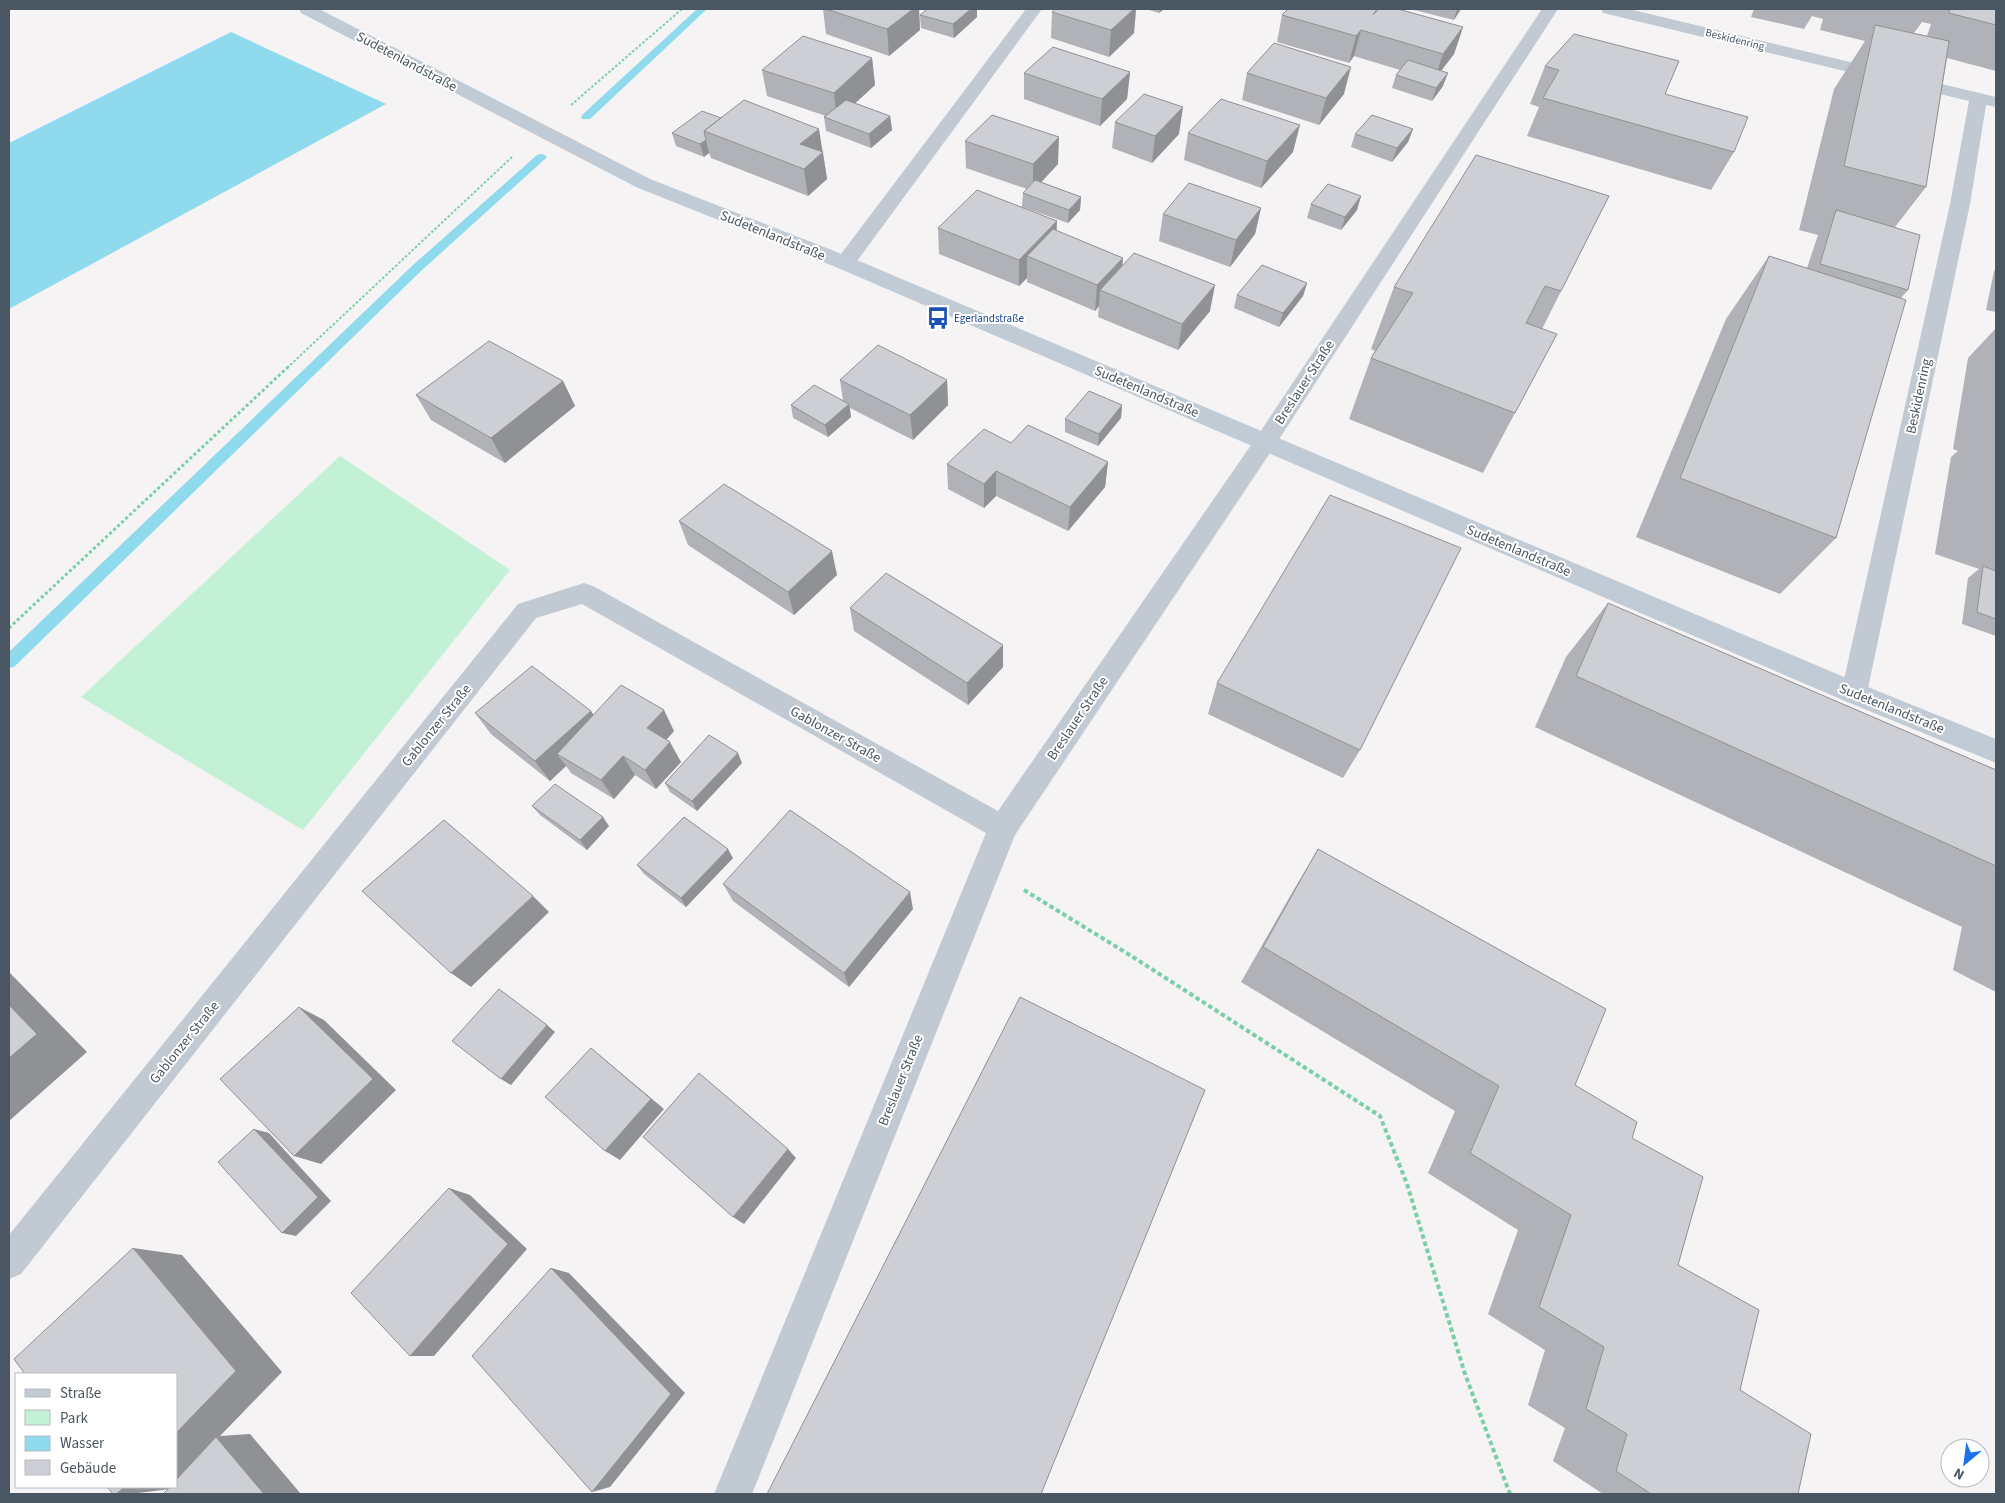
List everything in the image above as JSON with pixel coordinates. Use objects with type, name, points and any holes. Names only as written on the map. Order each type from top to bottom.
[{"type":"street","name":"Sudetenlandstraße","points":[[307,9],[540,131],[644,183],[845,263],[1854,693],[1996,751]]},
{"type":"street","points":[[845,263],[1034,9]]},
{"type":"street","name":"Breslauer Straße","points":[[733,1494],[1003,828],[1266,441],[1550,9]]},
{"type":"street","name":"Beskidenring","points":[[1609,9],[1987,100],[1960,204],[1854,693]]},
{"type":"street","name":"Gablonzer Straße","points":[[9,1262],[527,611],[584,593],[1003,828]]},
{"type":"path","points":[[9,628],[540,131],[682,9]]},
{"type":"path","points":[[986,868],[1134,957],[1380,1116],[1408,1184],[1465,1374],[1510,1494]]},
{"type":"green space","points":[[340,456],[510,570],[303,830],[81,697]]},
{"type":"water","points":[[231,32],[386,104],[9,309],[9,143]]},
{"type":"building","points":[[826,9],[913,9],[887,29]]},
{"type":"building","points":[[927,9],[971,9],[953,24],[920,15]]},
{"type":"building","points":[[1055,9],[1134,9],[1111,30],[1052,12]]},
{"type":"building","points":[[1288,9],[1377,9],[1373,15],[1379,9],[1398,9],[1463,27],[1443,54],[1361,30],[1356,36],[1282,15]]},
{"type":"building","points":[[1950,9],[1996,9],[1996,25],[1949,13]]},
{"type":"building","points":[[1875,25],[1949,41],[1926,187],[1844,166]]},
{"type":"building","points":[[1574,34],[1679,61],[1665,94],[1748,117],[1734,152],[1543,98],[1559,70],[1545,66]]},
{"type":"building","points":[[803,36],[872,58],[834,93],[762,70]]},
{"type":"building","points":[[1274,43],[1351,67],[1326,98],[1247,73]]},
{"type":"building","points":[[1053,47],[1130,72],[1102,99],[1024,73]]},
{"type":"building","points":[[1408,60],[1448,73],[1436,88],[1396,75]]},
{"type":"building","points":[[1144,94],[1183,107],[1155,136],[1115,122]]},
{"type":"building","points":[[1221,99],[1300,125],[1267,161],[1188,133]]},
{"type":"building","points":[[744,100],[819,129],[800,144],[823,152],[804,169],[704,131]]},
{"type":"building","points":[[846,100],[890,116],[869,134],[824,117]]},
{"type":"building","points":[[702,111],[721,118],[704,131],[706,140],[700,144],[672,133]]},
{"type":"building","points":[[992,115],[1059,137],[1033,164],[965,141]]},
{"type":"building","points":[[1372,115],[1413,129],[1397,148],[1355,134]]},
{"type":"building","points":[[1476,155],[1609,196],[1561,291],[1545,286],[1526,323],[1557,334],[1515,413],[1371,358],[1413,293],[1394,287]]},
{"type":"building","points":[[1035,180],[1081,197],[1069,210],[1023,193]]},
{"type":"building","points":[[1189,183],[1261,208],[1236,240],[1163,214]]},
{"type":"building","points":[[1328,184],[1361,196],[1345,217],[1311,204]]},
{"type":"building","points":[[977,190],[1057,221],[1019,260],[938,228]]},
{"type":"building","points":[[1836,210],[1920,235],[1908,290],[1820,264]]},
{"type":"building","points":[[1053,229],[1123,258],[1097,285],[1027,256]]},
{"type":"building","points":[[1134,253],[1215,285],[1182,324],[1100,290]]},
{"type":"building","points":[[1769,256],[1906,300],[1836,538],[1680,478]]},
{"type":"building","points":[[1262,265],[1307,283],[1283,313],[1237,295]]},
{"type":"building","points":[[489,341],[563,381],[491,438],[416,395]]},
{"type":"building","points":[[878,345],[947,380],[910,415],[840,380]]},
{"type":"building","points":[[814,385],[849,404],[825,425],[791,405]]},
{"type":"building","points":[[1089,391],[1122,405],[1099,434],[1065,419]]},
{"type":"building","points":[[1028,425],[1108,462],[1070,507],[996,471],[984,484],[947,464],[984,429],[1011,443]]},
{"type":"building","points":[[724,484],[832,551],[788,592],[679,521]]},
{"type":"building","points":[[1330,495],[1461,548],[1360,750],[1217,683]]},
{"type":"building","points":[[1983,566],[1996,571],[1996,619],[1977,612]]},
{"type":"building","points":[[886,573],[1003,645],[967,683],[850,608]]},
{"type":"building","points":[[1608,603],[1996,770],[1996,866],[1576,676]]},
{"type":"building","points":[[532,666],[591,711],[535,761],[475,713]]},
{"type":"building","points":[[621,685],[664,710],[647,728],[670,742],[645,770],[623,756],[601,780],[557,754]]},
{"type":"building","points":[[709,735],[738,753],[692,801],[665,783]]},
{"type":"building","points":[[555,784],[603,817],[580,840],[532,806]]},
{"type":"building","points":[[790,810],[910,892],[844,973],[723,884]]},
{"type":"building","points":[[684,817],[728,849],[681,898],[637,865]]},
{"type":"building","points":[[444,820],[533,896],[451,973],[362,891]]},
{"type":"building","points":[[1318,849],[1606,1009],[1575,1085],[1637,1122],[1632,1138],[1703,1177],[1678,1265],[1759,1310],[1740,1390],[1811,1434],[1798,1494],[1651,1494],[1616,1471],[1627,1434],[1586,1409],[1604,1347],[1539,1307],[1571,1215],[1470,1153],[1499,1086],[1263,947]]},
{"type":"building","points":[[499,989],[547,1025],[501,1079],[452,1041]]},
{"type":"building","points":[[1020,997],[1205,1090],[1041,1494],[767,1494]]},
{"type":"building","points":[[9,1005],[37,1034],[9,1058]]},
{"type":"building","points":[[299,1007],[373,1079],[294,1156],[220,1079]]},
{"type":"building","points":[[591,1048],[651,1099],[605,1151],[545,1097]]},
{"type":"building","points":[[699,1073],[788,1149],[733,1217],[643,1137]]},
{"type":"building","points":[[254,1129],[318,1197],[282,1233],[218,1162]]},
{"type":"building","points":[[449,1188],[508,1244],[410,1356],[351,1293]]},
{"type":"building","points":[[133,1248],[236,1371],[178,1431],[178,1373],[24,1373],[14,1359]]},
{"type":"building","points":[[551,1268],[671,1394],[592,1492],[472,1356]]},
{"type":"building","points":[[216,1437],[264,1494],[163,1494],[169,1488],[178,1488],[178,1478]]},
{"type":"building","points":[[108,1488],[123,1488],[116,1494],[113,1494]]},
{"type":"waterway","points":[[586,117],[702,9]]},
{"type":"waterway","points":[[9,662],[417,268],[541,157]]},
{"type":"place","name":"Egerlandstraße","points":[[938,318]]}]
